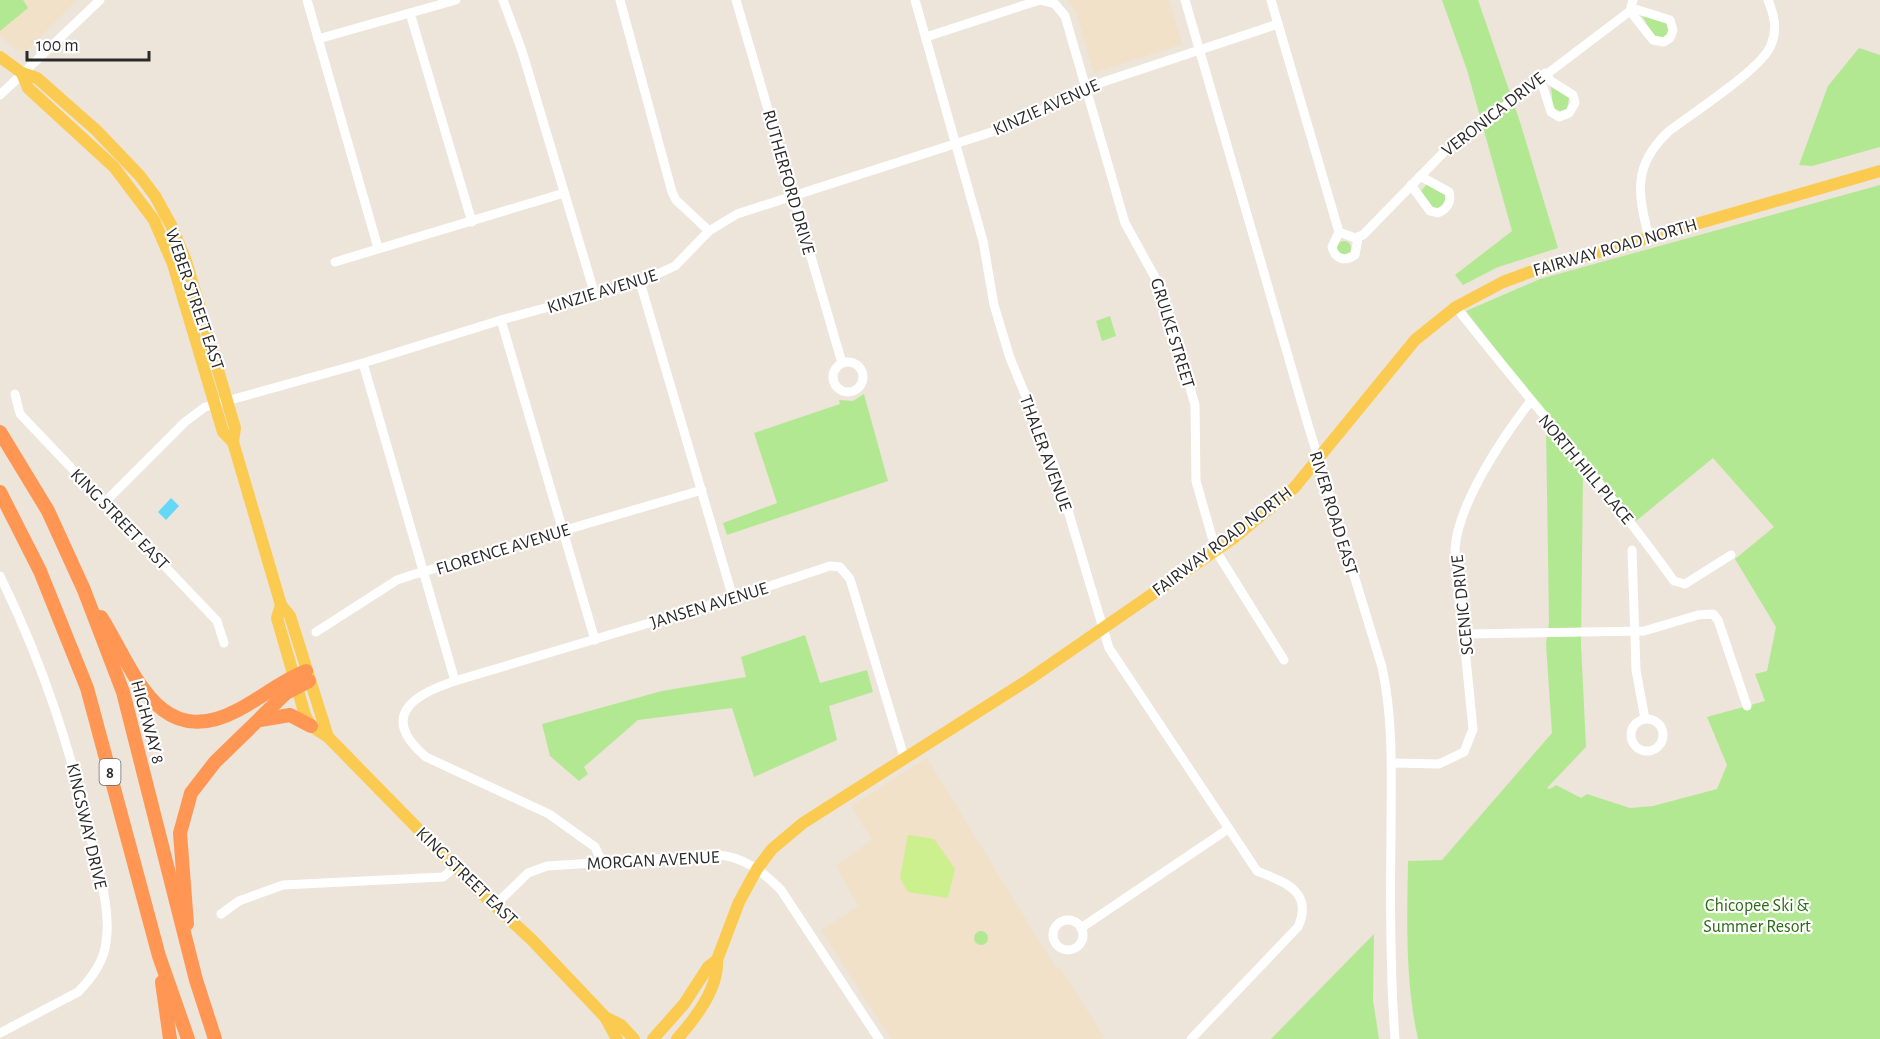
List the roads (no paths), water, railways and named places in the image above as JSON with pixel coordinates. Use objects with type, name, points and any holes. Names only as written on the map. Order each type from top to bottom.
[{"type":"highway","name":"HIGHWAY 8","points":[[0,432],[48,511],[84,590],[123,692],[186,941],[215,1039]]},
{"type":"highway","name":"8","points":[[0,492],[40,571],[87,688],[159,956],[188,1039]]},
{"type":"highway","points":[[84,590],[117,642],[146,695],[164,711],[175,717],[190,721],[219,718],[307,676]]},
{"type":"highway","points":[[186,941],[188,909],[180,832],[187,803],[205,774],[286,693],[294,682]]},
{"type":"highway","points":[[258,721],[290,715],[311,726]]},
{"type":"highway","points":[[159,956],[170,1039]]},
{"type":"main road","name":"WEBER STREET EAST","points":[[0,57],[21,73],[37,78],[96,130],[140,176],[155,196],[183,253],[236,428],[233,442],[280,606],[290,615],[307,676]]},
{"type":"main road","name":"WEBER STREET EAST","points":[[21,73],[28,88],[114,167],[154,220],[173,264],[223,432],[233,442]]},
{"type":"main road","name":"FAIRWAY ROAD NORTH","points":[[677,1039],[708,993],[718,972],[717,960],[739,902],[757,869],[772,849],[803,823],[905,760],[1216,551],[1294,488],[1415,340],[1456,307],[1503,282],[1530,272],[1880,171]]},
{"type":"main road","points":[[280,606],[277,618],[294,682],[311,726]]},
{"type":"main road","name":"KING STREET EAST","points":[[307,676],[328,737]]},
{"type":"main road","name":"KING STREET EAST","points":[[311,726],[328,737],[455,867],[532,940],[605,1017],[617,1039]]},
{"type":"main road","name":"FAIRWAY ROAD NORTH","points":[[653,1039],[684,1004],[708,967],[717,960]]},
{"type":"main road","name":"KING STREET EAST","points":[[605,1017],[621,1025],[634,1039]]},
{"type":"street","points":[[0,95],[100,0]]},
{"type":"street","points":[[307,0],[378,248]]},
{"type":"street","points":[[318,39],[456,0]]},
{"type":"street","points":[[503,0],[522,51],[595,295]]},
{"type":"street","points":[[620,0],[672,192],[676,200],[709,231]]},
{"type":"street","name":"RUTHERFORD DRIVE","points":[[736,0],[842,363]]},
{"type":"street","name":"THALER AVENUE","points":[[915,0],[983,241],[994,305],[1010,358],[1055,467],[1109,648],[1257,871],[1292,887],[1302,902],[1302,920],[1298,927],[1274,955],[1191,1039]]},
{"type":"street","name":"RIVER ROAD EAST","points":[[1185,0],[1318,457],[1382,666],[1390,705],[1393,764],[1390,977],[1395,1039]]},
{"type":"street","name":"VERONICA DRIVE","points":[[1271,0],[1340,232],[1332,247],[1335,255],[1342,259],[1350,259],[1355,255],[1358,238],[1444,152],[1631,6]]},
{"type":"street","points":[[1649,238],[1639,195],[1646,161],[1654,146],[1668,132],[1766,56],[1775,30],[1774,14],[1768,0]]},
{"type":"street","name":"GRULKE STREET","points":[[926,37],[1032,1],[1048,1],[1061,9],[1065,16],[1125,223],[1155,273],[1162,290],[1195,405],[1196,481],[1216,551],[1284,660]]},
{"type":"street","points":[[1631,6],[1670,20],[1674,30],[1670,38],[1664,42],[1653,40],[1631,6]]},
{"type":"street","points":[[410,13],[472,222]]},
{"type":"street","name":"KINZIE AVENUE","points":[[105,502],[184,422],[215,404],[363,363],[501,320],[640,282],[675,266],[709,231],[737,214],[956,144],[1021,121],[1086,90],[1278,24]]},
{"type":"street","points":[[1541,76],[1573,95],[1575,103],[1569,113],[1559,117],[1551,112],[1541,76]]},
{"type":"street","points":[[1411,185],[1429,210],[1438,213],[1446,208],[1450,201],[1449,192],[1420,176]]},
{"type":"street","points":[[335,262],[564,193]]},
{"type":"street","points":[[1340,232],[1348,237],[1358,238]]},
{"type":"street","points":[[640,282],[733,598]]},
{"type":"street","name":"NORTH HILL PLACE","points":[[1456,307],[1530,402],[1594,476],[1674,581],[1685,584],[1731,555]]},
{"type":"street","points":[[501,320],[595,640]]},
{"type":"street","points":[[363,363],[455,681]]},
{"type":"street","name":"KING STREET EAST","points":[[15,394],[20,414],[217,621],[224,643]]},
{"type":"street","name":"SCENIC DRIVE","points":[[1393,764],[1439,764],[1464,752],[1473,729],[1455,549],[1456,530],[1465,507],[1530,402]]},
{"type":"street","name":"FLORENCE AVENUE","points":[[316,632],[397,580],[702,490]]},
{"type":"street","points":[[1632,549],[1636,670],[1645,719]]},
{"type":"street","name":"JANSEN AVENUE","points":[[602,862],[595,847],[575,830],[549,814],[426,757],[414,747],[402,729],[403,713],[408,705],[437,687],[455,681],[733,598],[830,566],[840,567],[850,579],[905,760]]},
{"type":"street","name":"KINGSWAY DRIVE","points":[[0,576],[45,675],[75,766],[99,869],[108,927],[101,960],[87,983],[78,992],[0,1033]]},
{"type":"street","points":[[1465,634],[1635,631],[1662,628],[1707,613],[1713,614],[1718,620],[1747,706]]},
{"type":"street","points":[[1082,928],[1228,829]]},
{"type":"street","name":"MORGAN AVENUE","points":[[495,905],[528,873],[537,869],[602,862],[728,856],[757,869],[780,890],[879,1039]]},
{"type":"street","points":[[221,914],[239,901],[282,885],[443,877],[455,867]]},
{"type":"water","points":[[171,498],[179,506],[166,520],[158,512]]},
{"type":"park label","name":"Chicopee Ski & Summer Resort","points":[[1757,915]]}]
